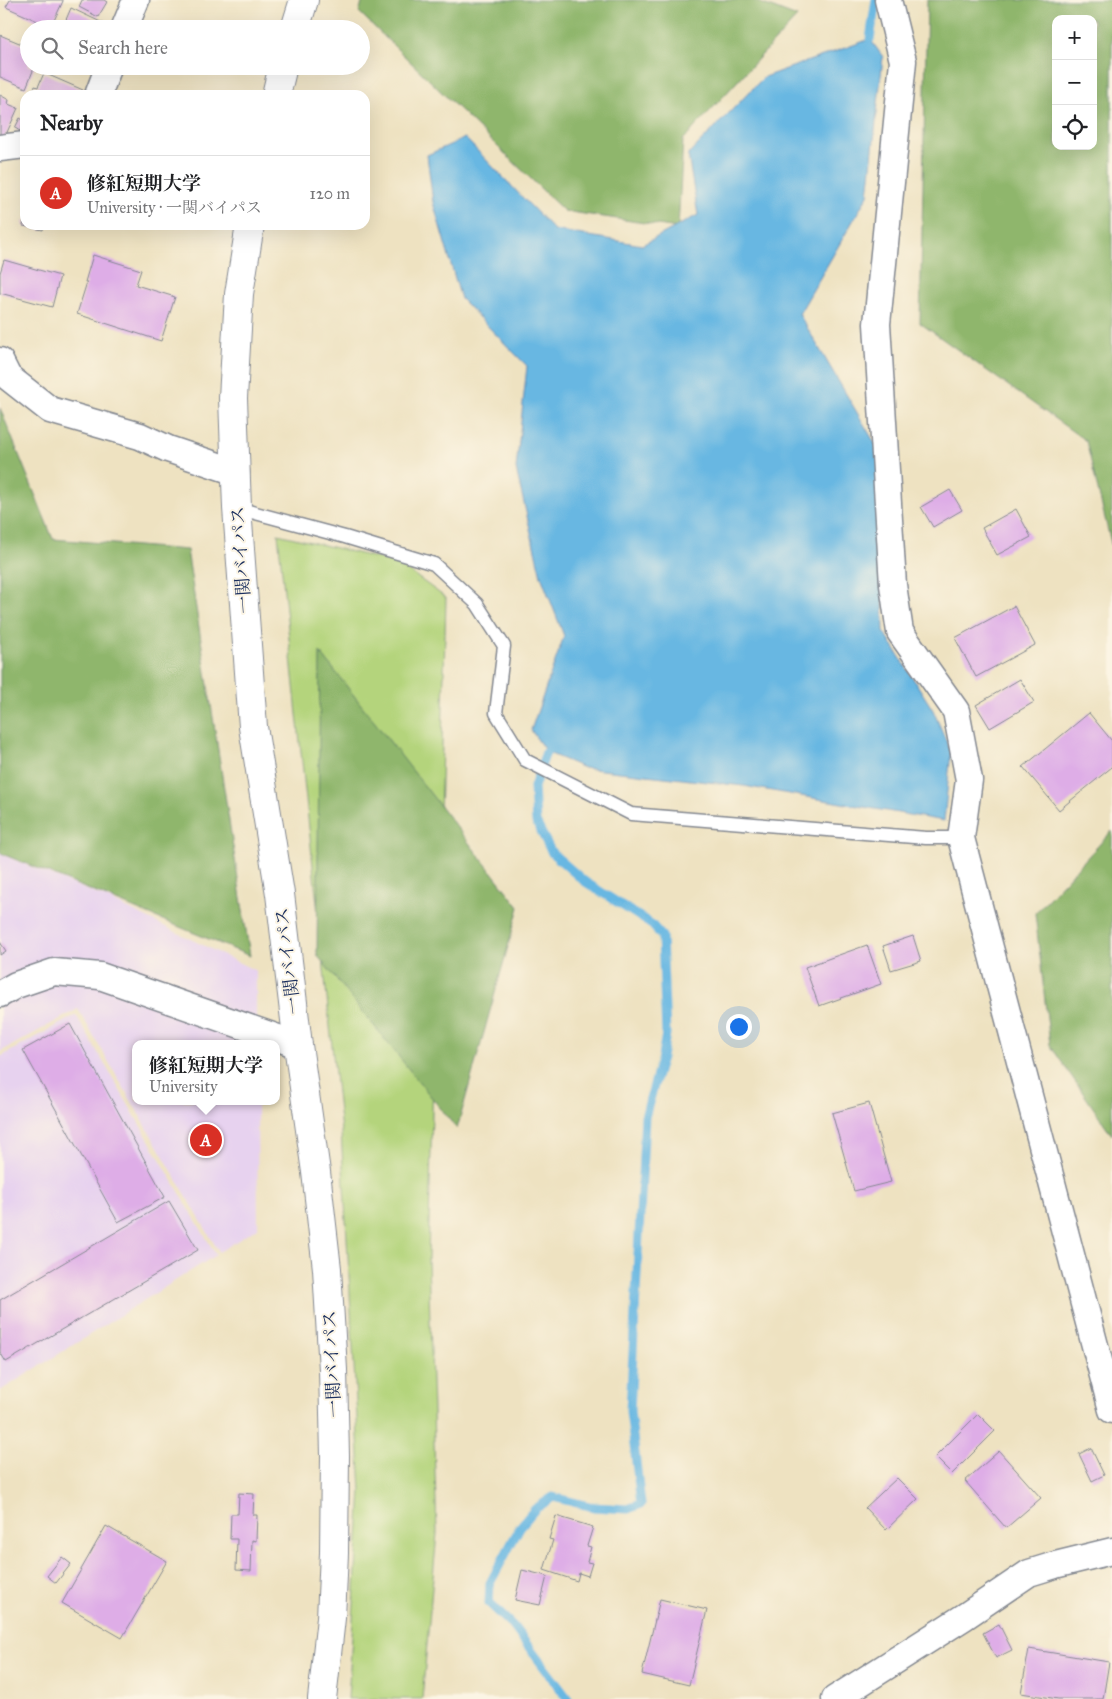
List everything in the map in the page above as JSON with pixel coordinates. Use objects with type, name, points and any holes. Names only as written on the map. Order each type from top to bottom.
[{"type":"highway","points":[[298,20],[304,0]]},
{"type":"highway","points":[[277,90],[281,75]]},
{"type":"highway","name":"一関バイパス","points":[[249,230],[239,294],[233,398],[237,508],[253,727],[280,894],[298,1046],[316,1172],[326,1260],[333,1370],[336,1456],[334,1554],[331,1618],[322,1699]]},
{"type":"street","points":[[128,20],[136,0]]},
{"type":"street","points":[[888,0],[903,61],[877,324],[893,585],[900,632],[956,711],[969,780],[961,838],[1112,1410]]},
{"type":"street","points":[[100,90],[106,75]]},
{"type":"street","points":[[0,148],[20,146]]},
{"type":"street","points":[[0,360],[8,377],[50,410],[140,436],[168,449],[236,472]]},
{"type":"street","points":[[0,994],[16,985],[54,972],[100,976],[298,1046]]},
{"type":"street","points":[[835,1699],[964,1617],[1028,1573],[1112,1551]]},
{"type":"lane","points":[[237,508],[345,537],[434,564],[477,604],[504,646],[496,713],[525,760],[631,814],[926,838],[961,838]]},
{"type":"shaded area","points":[[0,854],[106,898],[256,971],[256,1040],[132,1040],[132,1102],[78,1009],[0,1052]]},
{"type":"shaded area","points":[[76,1015],[216,1255],[0,1391],[0,1057]]},
{"type":"shaded area","points":[[134,1105],[257,1105],[258,1228],[219,1252]]},
{"type":"green space","points":[[363,0],[753,0],[797,17],[683,140],[678,228],[564,211],[370,23],[370,20],[367,20],[359,12]]},
{"type":"green space","points":[[927,0],[1112,0],[1112,547],[1086,441],[920,323]]},
{"type":"green space","points":[[0,408],[53,539],[187,550],[250,956],[0,853]]},
{"type":"green space","points":[[278,534],[398,563],[446,598],[428,1260],[437,1533],[422,1699],[348,1699],[361,1491],[341,1131]]},
{"type":"green space","points":[[320,652],[519,907],[457,1129],[317,955]]},
{"type":"green space","points":[[1112,831],[1112,1135],[1050,1045],[1035,913]]},
{"type":"water","points":[[870,39],[883,57],[868,195],[799,314],[879,450],[884,632],[933,710],[951,752],[944,821],[744,786],[584,768],[546,752],[531,730],[564,636],[541,576],[516,469],[527,366],[461,299],[433,202],[427,155],[465,138],[554,230],[642,245],[698,215],[688,155],[764,77]]},
{"type":"building","points":[[10,0],[63,0],[54,20],[35,20],[6,7]]},
{"type":"building","points":[[82,0],[104,0],[107,2],[98,17],[79,7]]},
{"type":"building","points":[[71,8],[96,20],[66,20]]},
{"type":"building","points":[[0,35],[20,43],[20,75],[31,75],[26,88],[0,77]]},
{"type":"building","points":[[43,75],[49,75],[83,90],[33,90],[35,86],[38,87]]},
{"type":"building","points":[[0,95],[9,100],[8,104],[18,108],[4,139],[0,137]]},
{"type":"building","points":[[20,118],[20,131],[15,128]]},
{"type":"building","points":[[93,255],[141,270],[136,285],[175,297],[161,341],[77,314]]},
{"type":"building","points":[[4,260],[60,276],[52,307],[0,293],[0,273]]},
{"type":"building","points":[[950,490],[962,510],[933,527],[921,507]]},
{"type":"building","points":[[1016,509],[1031,537],[997,555],[982,528]]},
{"type":"building","points":[[1014,606],[1035,645],[976,677],[955,638]]},
{"type":"building","points":[[1020,679],[1034,702],[990,728],[976,705]]},
{"type":"building","points":[[1089,713],[1112,741],[1112,767],[1059,810],[1023,767]]},
{"type":"building","points":[[913,936],[921,961],[891,970],[883,946]]},
{"type":"building","points":[[0,942],[6,951],[0,955]]},
{"type":"building","points":[[867,945],[881,984],[819,1006],[805,967]]},
{"type":"building","points":[[70,1024],[165,1197],[118,1222],[23,1050]]},
{"type":"building","points":[[869,1103],[891,1182],[854,1191],[832,1113]]},
{"type":"building","points":[[169,1201],[198,1250],[6,1362],[0,1352],[0,1300]]},
{"type":"building","points":[[978,1414],[995,1431],[952,1474],[935,1457]]},
{"type":"building","points":[[1091,1448],[1104,1475],[1092,1481],[1079,1454]]},
{"type":"building","points":[[999,1451],[1041,1498],[1006,1528],[965,1481]]},
{"type":"building","points":[[897,1478],[918,1499],[886,1530],[865,1508]]},
{"type":"building","points":[[239,1493],[254,1494],[253,1515],[257,1515],[256,1541],[252,1540],[251,1571],[236,1570],[237,1539],[230,1539],[231,1514],[238,1514]]},
{"type":"building","points":[[556,1516],[593,1527],[587,1546],[591,1547],[587,1562],[592,1563],[588,1576],[579,1573],[577,1581],[544,1570],[553,1540],[549,1539]]},
{"type":"building","points":[[106,1526],[167,1561],[122,1638],[62,1603]]},
{"type":"building","points":[[62,1557],[71,1564],[56,1583],[47,1576]]},
{"type":"building","points":[[522,1570],[547,1576],[540,1605],[515,1600]]},
{"type":"building","points":[[660,1599],[707,1610],[689,1685],[642,1674]]},
{"type":"building","points":[[999,1624],[1012,1650],[996,1658],[983,1633]]},
{"type":"building","points":[[1029,1649],[1109,1662],[1103,1699],[1058,1699],[1021,1693]]},
{"type":"waterway","points":[[870,39],[876,0]]},
{"type":"waterway","points":[[546,752],[534,787],[536,822],[552,853],[584,881],[651,924],[662,936],[666,1034],[662,1057],[645,1117],[630,1411],[641,1504],[628,1509],[593,1507],[553,1497],[535,1509],[520,1527],[490,1583],[489,1603],[513,1626],[568,1699]]},
{"type":"place","name":"修紅短期大学","points":[[206,1140]]}]
